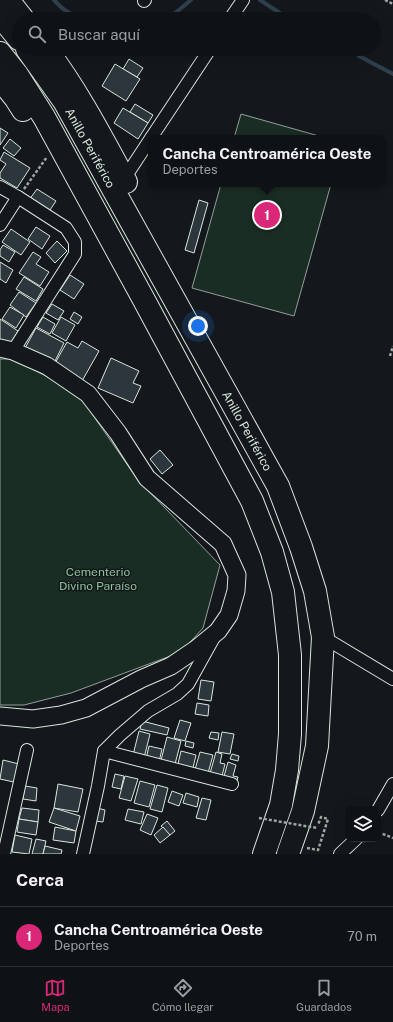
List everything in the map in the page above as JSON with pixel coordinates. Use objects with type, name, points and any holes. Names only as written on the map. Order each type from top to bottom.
[{"type":"highway","points":[[8,0],[17,12]]},
{"type":"highway","points":[[0,16],[12,31]]},
{"type":"highway","name":"Anillo Periférico","points":[[0,53],[16,73],[44,116],[252,501],[272,552],[284,592],[290,655],[290,734],[287,770],[281,805],[264,854]]},
{"type":"highway","name":"Anillo Periférico","points":[[32,56],[64,101],[278,486],[301,547],[315,591],[323,637],[317,746],[303,811],[288,854]]},
{"type":"highway","points":[[51,56],[60,67],[93,121],[151,229],[163,279]]},
{"type":"highway","points":[[0,79],[16,99],[102,247],[144,300]]},
{"type":"street","points":[[235,12],[243,0]]},
{"type":"street","points":[[153,135],[205,56]]},
{"type":"street","points":[[124,179],[148,143]]},
{"type":"street","points":[[0,187],[66,228],[75,242],[75,254],[6,350],[47,366],[88,394],[118,433],[147,478],[223,544],[237,575],[236,591],[229,615],[218,631],[188,684],[177,694],[148,711],[104,751],[83,854]]},
{"type":"street","points":[[0,225],[18,197]]},
{"type":"street","points":[[0,716],[33,719],[86,708],[141,679],[171,666],[196,649],[218,631]]},
{"type":"street","points":[[323,637],[393,679]]},
{"type":"street","points":[[4,854],[27,750]]},
{"type":"street","points":[[104,751],[232,784]]},
{"type":"street","points":[[380,806],[393,784]]},
{"type":"street","points":[[340,854],[353,842]]},
{"type":"path","points":[[385,0],[393,4]]},
{"type":"path","points":[[18,197],[48,155]]},
{"type":"path","points":[[390,356],[393,346]]},
{"type":"path","points":[[259,818],[317,828],[321,817],[328,819],[318,850]]},
{"type":"path","points":[[381,833],[393,838]]},
{"type":"green space","points":[[241,114],[315,135],[235,135]]},
{"type":"green space","points":[[220,187],[330,187],[294,316],[192,288]]},
{"type":"green space","name":"Cementerio Divino Paraíso","points":[[0,359],[14,359],[55,381],[83,401],[138,480],[220,565],[203,628],[181,652],[71,693],[24,705],[0,705]]},
{"type":"building","points":[[129,59],[143,68],[137,77],[123,69]]},
{"type":"building","points":[[115,64],[140,79],[126,101],[102,86]]},
{"type":"building","points":[[135,104],[153,115],[148,123],[130,112]]},
{"type":"building","points":[[123,108],[148,123],[138,139],[114,123]]},
{"type":"building","points":[[0,128],[8,133],[0,145]]},
{"type":"building","points":[[10,139],[21,148],[14,156],[3,148]]},
{"type":"building","points":[[4,152],[30,168],[17,188],[0,178],[0,173],[6,164],[0,160]]},
{"type":"building","points":[[37,189],[56,201],[48,213],[29,200]]},
{"type":"building","points":[[199,200],[208,203],[194,253],[185,250]]},
{"type":"building","points":[[36,227],[50,236],[42,249],[28,239]]},
{"type":"building","points":[[11,229],[30,242],[21,255],[2,242]]},
{"type":"building","points":[[57,241],[67,251],[55,263],[46,253]]},
{"type":"building","points":[[3,245],[15,252],[9,262],[0,256],[0,250]]},
{"type":"building","points":[[33,252],[41,257],[36,264],[49,272],[40,286],[19,273]]},
{"type":"building","points":[[0,262],[13,270],[6,283],[0,279]]},
{"type":"building","points":[[70,275],[84,284],[74,299],[60,290]]},
{"type":"building","points":[[24,277],[43,289],[36,301],[16,289]]},
{"type":"building","points":[[19,292],[36,303],[26,317],[10,305]]},
{"type":"building","points":[[52,304],[64,311],[58,320],[46,313]]},
{"type":"building","points":[[10,307],[24,315],[16,328],[2,319]]},
{"type":"building","points":[[74,312],[82,317],[78,324],[70,319]]},
{"type":"building","points":[[43,317],[55,324],[50,334],[37,327]]},
{"type":"building","points":[[61,317],[75,325],[66,341],[52,333]]},
{"type":"building","points":[[0,319],[18,331],[7,349],[0,345]]},
{"type":"building","points":[[36,328],[64,343],[53,365],[24,350]]},
{"type":"building","points":[[82,341],[99,351],[82,381],[54,365],[67,342],[78,348]]},
{"type":"building","points":[[111,358],[139,371],[133,383],[141,386],[133,403],[98,388]]},
{"type":"building","points":[[160,450],[173,465],[162,474],[150,459]]},
{"type":"building","points":[[201,680],[214,682],[211,701],[198,699]]},
{"type":"building","points":[[197,703],[209,705],[208,716],[195,714]]},
{"type":"building","points":[[180,720],[191,723],[185,741],[174,738]]},
{"type":"building","points":[[142,721],[169,728],[167,735],[140,729]]},
{"type":"building","points":[[139,731],[150,734],[144,758],[133,755]]},
{"type":"building","points":[[211,732],[219,733],[218,740],[209,738]]},
{"type":"building","points":[[222,732],[234,734],[230,754],[218,752]]},
{"type":"building","points":[[167,737],[181,741],[174,768],[160,764]]},
{"type":"building","points":[[186,741],[194,743],[193,748],[185,746]]},
{"type":"building","points":[[149,746],[162,749],[159,762],[146,759]]},
{"type":"building","points":[[181,751],[196,755],[192,772],[177,768]]},
{"type":"building","points":[[200,752],[213,755],[207,777],[194,773]]},
{"type":"building","points":[[216,752],[222,754],[220,763],[225,764],[221,780],[209,777]]},
{"type":"building","points":[[232,754],[239,756],[238,761],[230,759]]},
{"type":"building","points":[[3,760],[19,764],[14,782],[0,779]]},
{"type":"building","points":[[228,762],[236,765],[233,776],[238,777],[236,784],[223,780]]},
{"type":"building","points":[[115,774],[124,776],[121,789],[112,787]]},
{"type":"building","points":[[125,776],[138,779],[131,801],[119,798]]},
{"type":"building","points":[[140,781],[155,785],[149,807],[134,803]]},
{"type":"building","points":[[58,784],[83,789],[78,812],[54,808]]},
{"type":"building","points":[[157,785],[168,788],[162,812],[150,809]]},
{"type":"building","points":[[25,786],[37,788],[36,801],[23,799]]},
{"type":"building","points":[[172,791],[183,795],[179,806],[168,802]]},
{"type":"building","points":[[186,793],[199,797],[197,807],[183,803]]},
{"type":"building","points":[[202,798],[211,800],[206,820],[196,818]]},
{"type":"building","points":[[22,808],[39,810],[38,822],[19,819]]},
{"type":"building","points":[[54,808],[80,816],[76,831],[49,822]]},
{"type":"building","points":[[97,808],[105,810],[103,822],[95,821]]},
{"type":"building","points":[[128,809],[144,812],[141,824],[125,820]]},
{"type":"building","points":[[147,814],[158,818],[151,835],[140,830]]},
{"type":"building","points":[[19,819],[38,822],[36,835],[17,832]]},
{"type":"building","points":[[167,821],[175,831],[170,835],[161,826]]},
{"type":"building","points":[[55,827],[76,831],[74,843],[53,840]]},
{"type":"building","points":[[163,827],[170,835],[160,843],[154,835]]},
{"type":"building","points":[[15,835],[32,839],[29,854],[12,852]]},
{"type":"building","points":[[36,839],[46,841],[43,854],[32,854]]},
{"type":"building","points":[[45,846],[62,850],[61,854],[43,854]]},
{"type":"waterway","points":[[54,0],[68,12]]},
{"type":"waterway","points":[[176,12],[191,0]]},
{"type":"waterway","points":[[260,0],[278,12]]},
{"type":"waterway","points":[[359,56],[393,74]]},
{"type":"place","name":"Cancha Centroamérica Oeste","points":[[267,215]]}]
